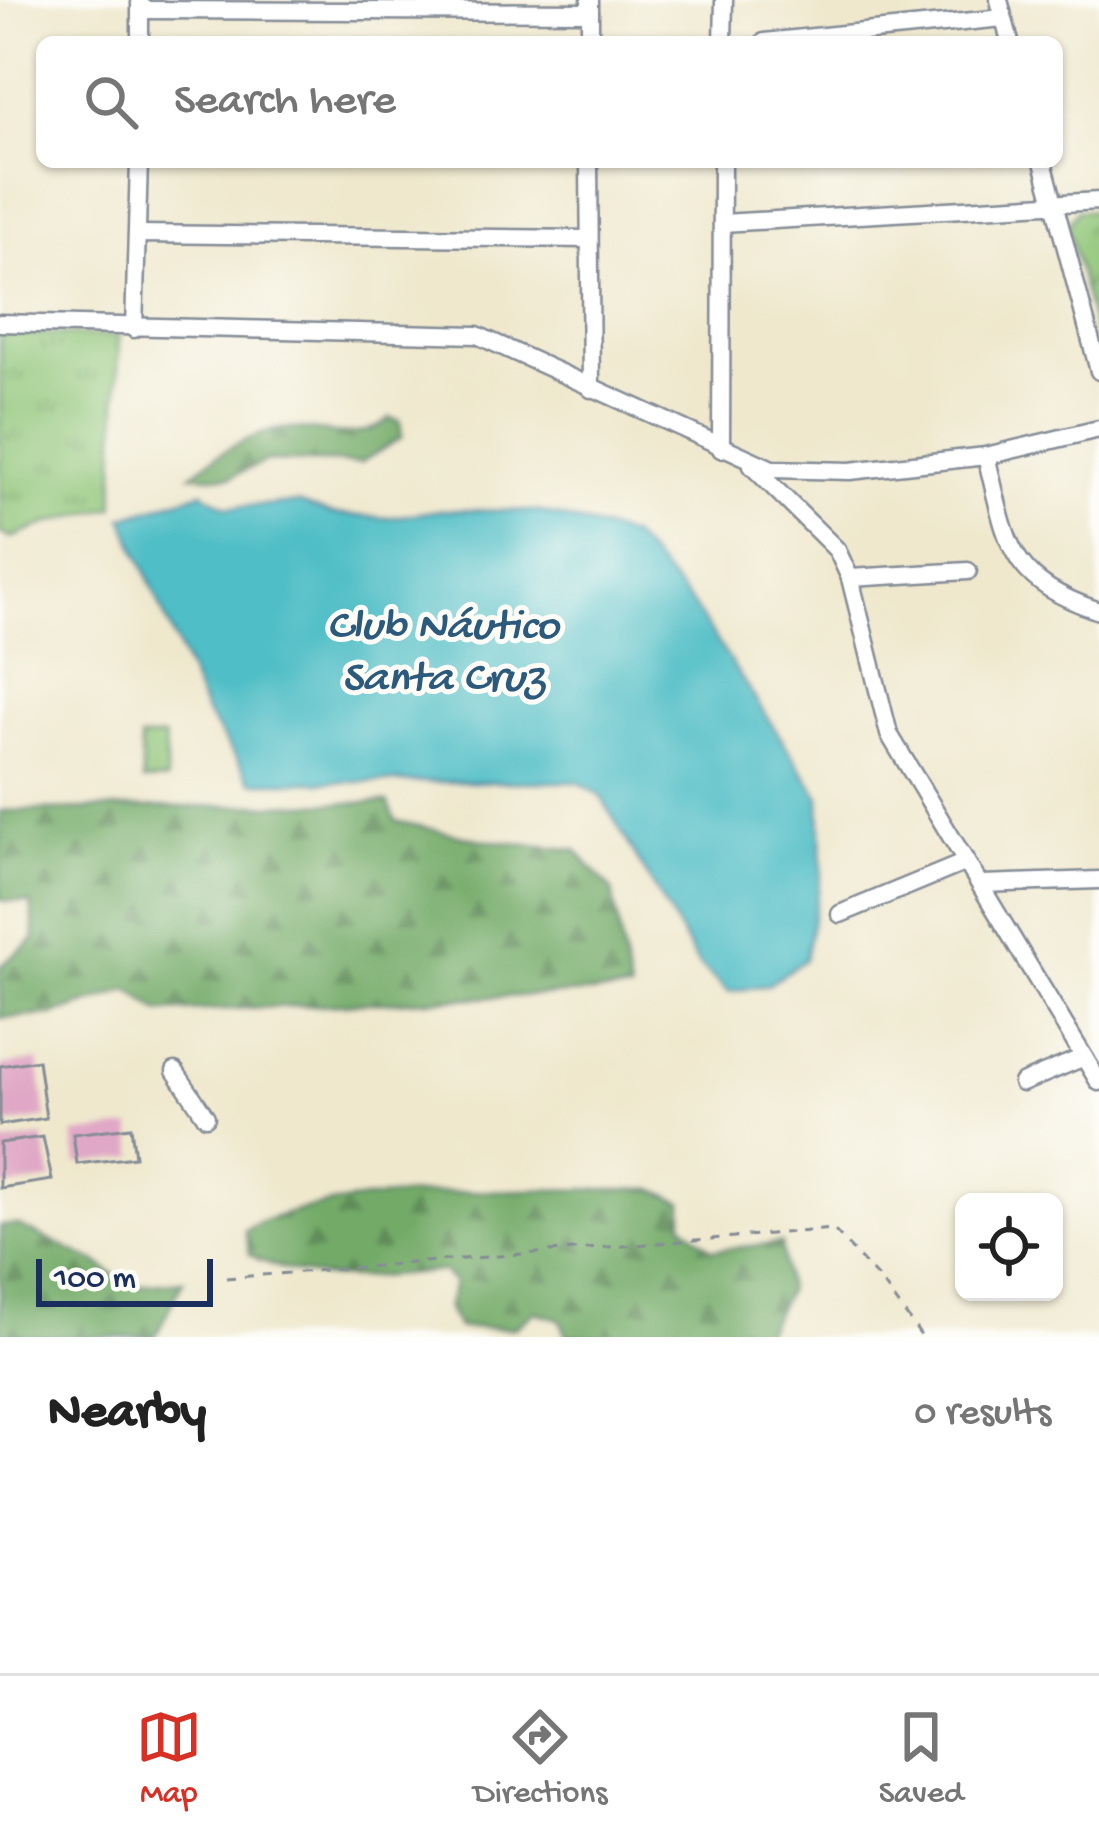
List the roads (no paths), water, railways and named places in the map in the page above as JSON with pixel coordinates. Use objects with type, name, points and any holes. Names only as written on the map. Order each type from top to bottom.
[{"type":"street","points":[[723,36],[724,0]]},
{"type":"street","points":[[140,36],[141,5],[590,6]]},
{"type":"street","points":[[807,36],[1001,9]]},
{"type":"street","points":[[134,329],[139,168]]},
{"type":"street","points":[[590,168],[591,389]]},
{"type":"street","points":[[721,449],[722,168]]},
{"type":"street","points":[[1045,168],[1099,371]]},
{"type":"street","points":[[722,223],[1099,201]]},
{"type":"street","points":[[138,234],[589,239]]},
{"type":"street","points":[[0,323],[477,335],[772,469],[850,471],[986,456],[1099,429]]},
{"type":"street","points":[[986,456],[1010,544],[1026,573],[1062,598],[1099,611]]},
{"type":"street","points":[[747,461],[816,524],[850,578],[890,734],[1099,1082]]},
{"type":"street","points":[[850,578],[968,572]]},
{"type":"street","points":[[840,914],[967,862]]},
{"type":"street","points":[[982,884],[1099,880]]},
{"type":"street","points":[[1022,1083],[1084,1057]]},
{"type":"street","points":[[175,1071],[206,1117]]},
{"type":"water","name":"Club Náutico Santa Cruz","points":[[202,492],[228,507],[300,503],[331,514],[388,518],[440,510],[538,511],[631,536],[692,604],[820,797],[822,871],[805,959],[768,985],[728,992],[699,965],[600,795],[578,782],[252,782],[205,711],[123,518]]}]
